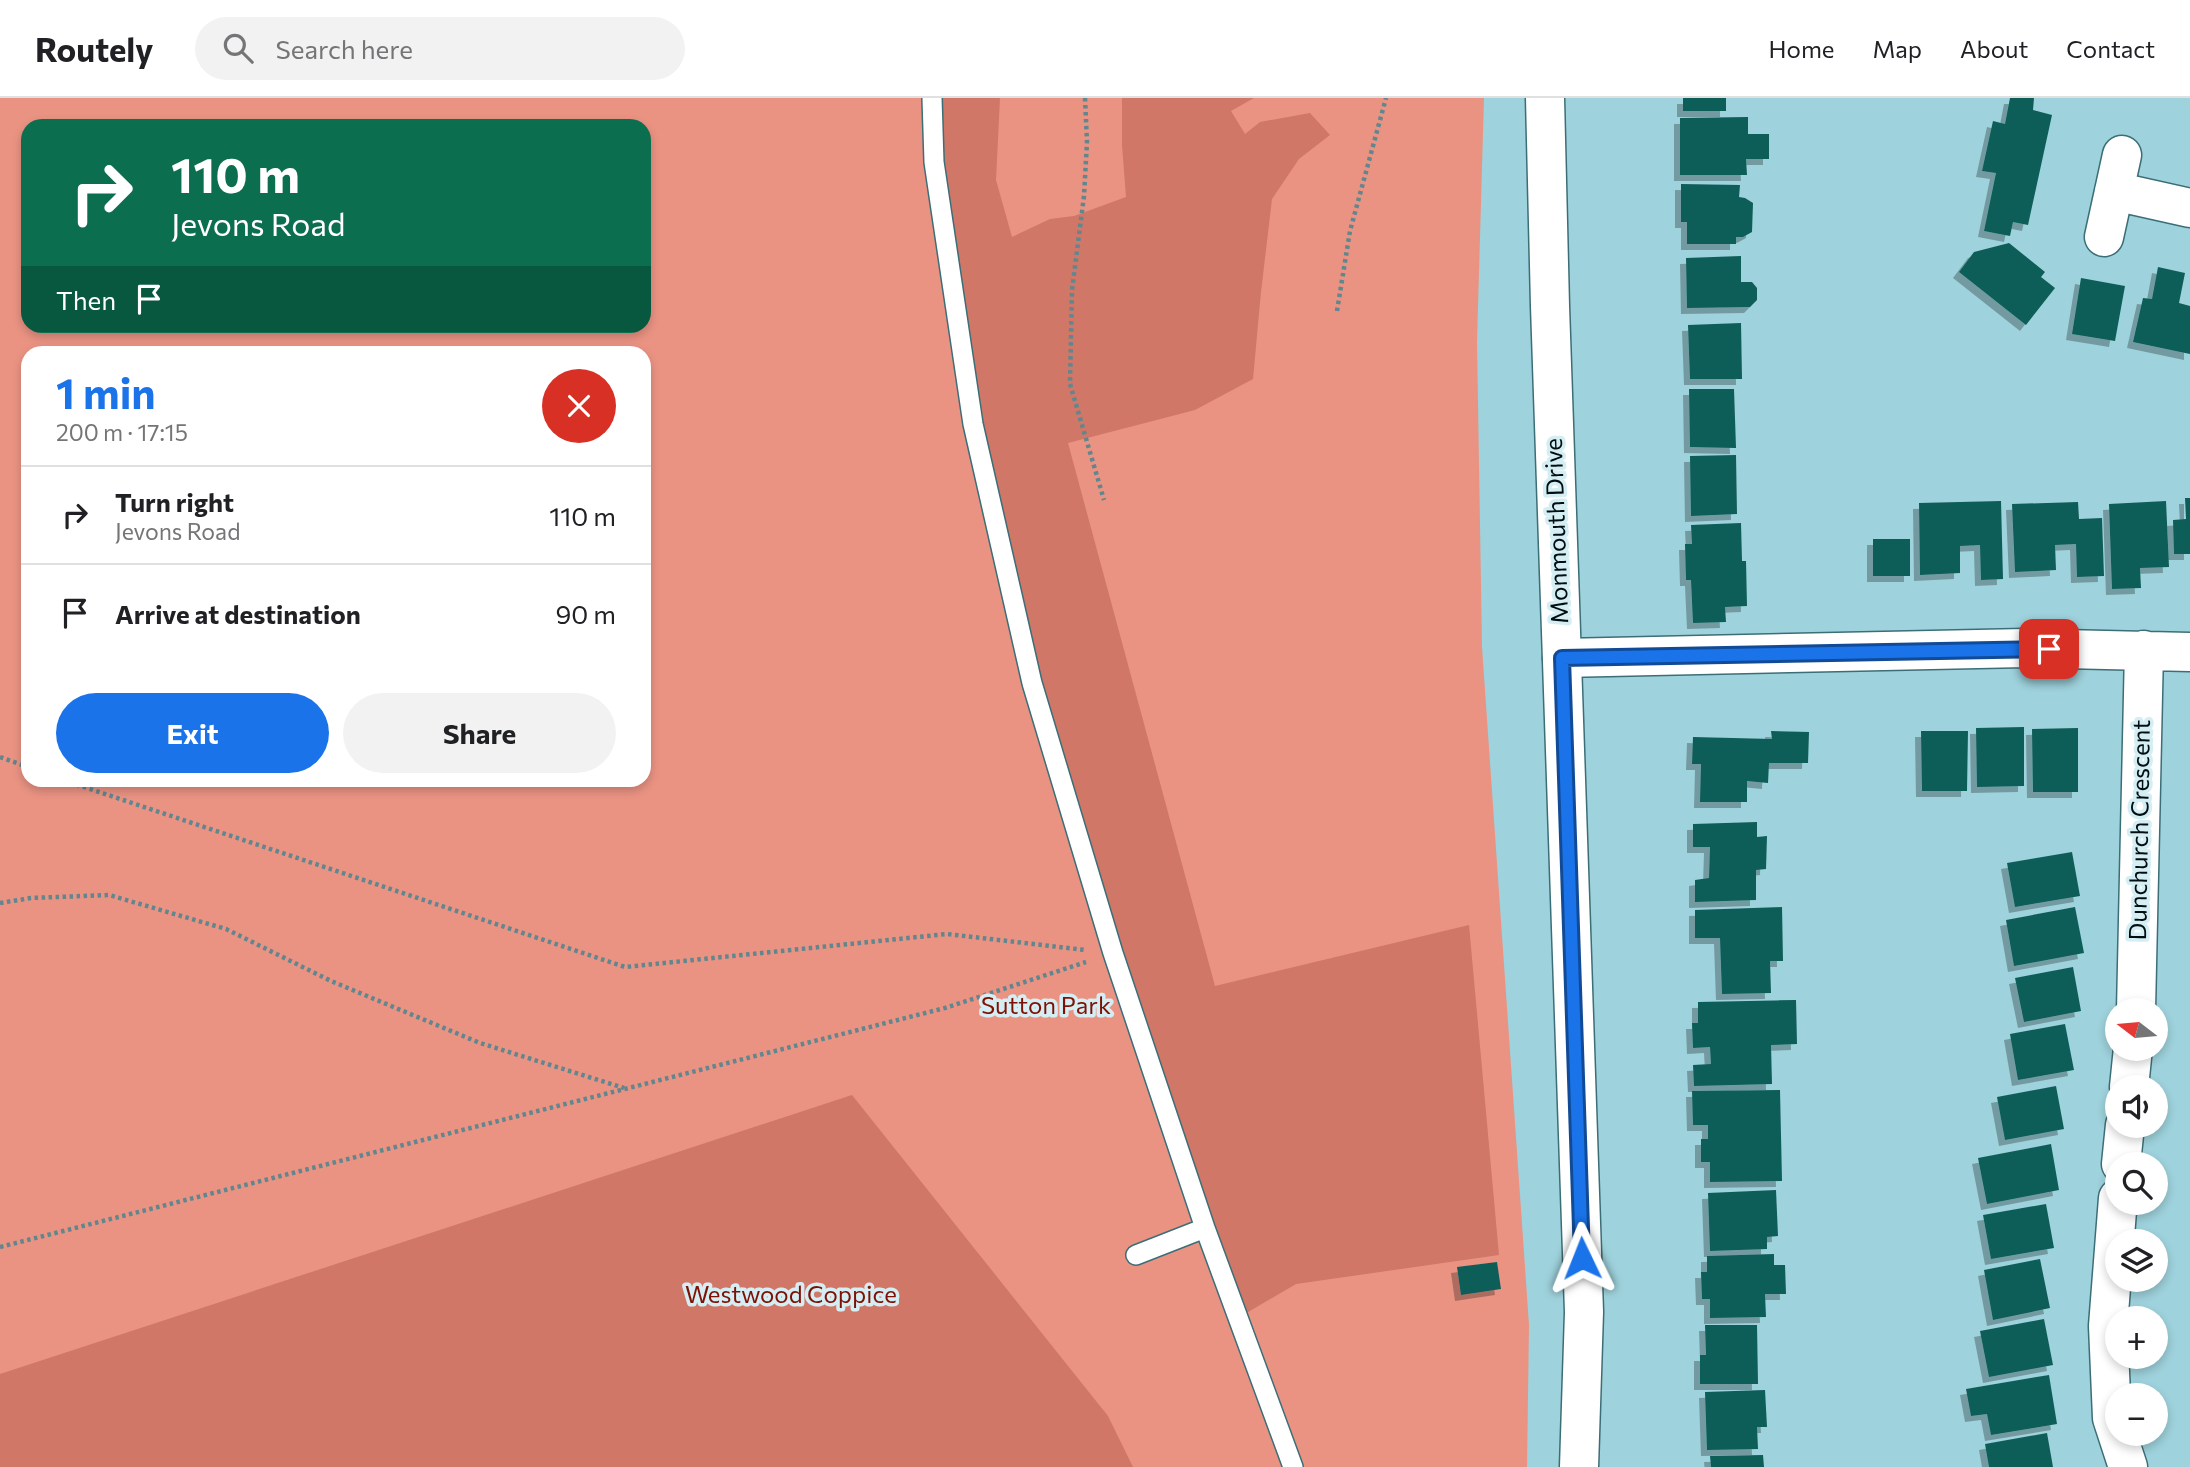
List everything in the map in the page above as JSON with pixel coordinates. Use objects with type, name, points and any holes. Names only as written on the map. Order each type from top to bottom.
[{"type":"street","name":"Monmouth Drive","points":[[1545,98],[1584,1312],[1579,1467]]},
{"type":"street","points":[[2104,237],[2118,173],[2190,208]]},
{"type":"street","points":[[1562,658],[2025,648],[2190,652]]},
{"type":"street","name":"Dunchurch Crescent","points":[[2136,998],[2144,650]]},
{"type":"street","points":[[2117,1215],[2109,1326],[2112,1418],[2128,1467]]},
{"type":"lane","points":[[932,98],[934,162],[973,424],[1032,683],[1113,953],[1205,1227],[1293,1467]]},
{"type":"lane","points":[[1136,1255],[1205,1227]]},
{"type":"path","points":[[1085,98],[1087,142],[1084,195],[1072,290],[1070,384],[1104,500]]},
{"type":"path","points":[[1337,311],[1350,231],[1386,98]]},
{"type":"path","points":[[0,757],[21,764]]},
{"type":"path","points":[[84,787],[625,967],[947,934],[1113,953]]},
{"type":"path","points":[[0,903],[31,898],[109,895],[226,929],[331,981],[480,1043],[627,1089]]},
{"type":"path","points":[[0,1247],[945,1008],[1113,953]]},
{"type":"green space","name":"Sutton Park","points":[[0,98],[1484,98],[1477,342],[1482,647],[1529,1325],[1527,1467],[0,1467]]},
{"type":"green space","points":[[932,98],[1000,98],[996,180],[1012,237],[1050,219],[1074,216],[1126,197],[1122,98],[1254,98],[1231,111],[1245,134],[1260,122],[1310,113],[1330,135],[1299,159],[1272,199],[1253,379],[1195,410],[1068,443],[1215,986],[1469,925],[1499,1255],[1296,1284],[1238,1318],[1113,953],[973,424]]},
{"type":"green space","name":"Westwood Coppice","points":[[852,1095],[1108,1416],[1133,1467],[0,1467],[0,1374]]},
{"type":"building","points":[[1683,98],[1726,98],[1726,111],[1683,111]]},
{"type":"building","points":[[2010,98],[2034,98],[2033,110],[2052,115],[2028,225],[2013,222],[2010,236],[1984,231],[1996,173],[1982,171],[1993,121],[2005,124]]},
{"type":"building","points":[[1748,117],[1748,134],[1769,134],[1769,159],[1746,159],[1747,175],[1680,175],[1680,118]]},
{"type":"building","points":[[1681,184],[1740,185],[1739,197],[1753,203],[1752,232],[1736,237],[1736,244],[1687,244],[1687,222],[1681,222]]},
{"type":"building","points":[[2009,243],[2045,272],[2041,277],[2055,288],[2026,325],[1959,272],[1974,252]]},
{"type":"building","points":[[1741,256],[1741,282],[1752,282],[1757,288],[1757,300],[1750,307],[1687,308],[1686,258]]},
{"type":"building","points":[[2158,267],[2185,273],[2179,303],[2190,306],[2190,354],[2133,342],[2143,298],[2152,299]]},
{"type":"building","points":[[2081,278],[2125,286],[2115,341],[2072,334]]},
{"type":"building","points":[[1741,323],[1742,379],[1690,379],[1688,325]]},
{"type":"building","points":[[1689,389],[1734,389],[1736,448],[1690,447]]},
{"type":"building","points":[[1736,455],[1737,514],[1691,516],[1690,456]]},
{"type":"building","points":[[2185,498],[2190,498],[2190,554],[2174,554],[2173,520],[2186,519]]},
{"type":"building","points":[[2001,501],[2003,579],[1981,580],[1980,545],[1960,546],[1960,573],[1920,575],[1919,503]]},
{"type":"building","points":[[2166,501],[2169,567],[2140,568],[2141,588],[2112,589],[2109,504]]},
{"type":"building","points":[[2078,502],[2079,519],[2102,518],[2104,576],[2077,577],[2076,544],[2055,545],[2056,570],[2015,572],[2012,504]]},
{"type":"building","points":[[1741,523],[1742,561],[1746,561],[1747,606],[1725,607],[1726,622],[1693,623],[1691,580],[1686,580],[1685,544],[1692,544],[1691,525]]},
{"type":"building","points":[[1873,539],[1910,539],[1910,576],[1873,576]]},
{"type":"building","points":[[2024,727],[2024,786],[1977,787],[1976,728]]},
{"type":"building","points":[[2078,728],[2078,792],[2033,792],[2032,729]]},
{"type":"building","points":[[1771,731],[1809,732],[1808,763],[1769,763],[1768,783],[1747,781],[1747,802],[1700,802],[1701,764],[1692,764],[1693,737],[1772,739]]},
{"type":"building","points":[[1921,731],[1968,731],[1967,791],[1922,791]]},
{"type":"building","points":[[1757,822],[1757,837],[1767,836],[1766,869],[1756,870],[1756,900],[1695,902],[1695,880],[1709,878],[1710,847],[1693,847],[1693,824]]},
{"type":"building","points":[[2072,852],[2080,896],[2015,907],[2007,863]]},
{"type":"building","points":[[1782,907],[1783,961],[1770,961],[1771,993],[1722,994],[1720,938],[1695,938],[1695,910]]},
{"type":"building","points":[[2075,907],[2084,953],[2014,966],[2006,920]]},
{"type":"building","points":[[2073,967],[2081,1011],[2024,1022],[2015,978]]},
{"type":"building","points":[[1796,1000],[1797,1044],[1771,1045],[1772,1084],[1694,1086],[1693,1065],[1711,1064],[1710,1047],[1693,1048],[1692,1023],[1698,1023],[1698,1002]]},
{"type":"building","points":[[2065,1024],[2074,1070],[2018,1080],[2010,1034]]},
{"type":"building","points":[[2056,1086],[2064,1129],[2005,1140],[1997,1097]]},
{"type":"building","points":[[1780,1090],[1782,1181],[1710,1182],[1710,1162],[1701,1162],[1701,1139],[1708,1139],[1708,1125],[1693,1125],[1692,1091]]},
{"type":"building","points":[[2051,1144],[2059,1190],[1987,1204],[1978,1158]]},
{"type":"building","points":[[1776,1190],[1778,1236],[1767,1237],[1767,1249],[1710,1251],[1708,1193]]},
{"type":"building","points":[[2046,1204],[2054,1248],[1991,1259],[1983,1215]]},
{"type":"building","points":[[1774,1254],[1774,1265],[1785,1265],[1786,1294],[1765,1294],[1766,1317],[1710,1318],[1710,1299],[1702,1299],[1701,1272],[1707,1272],[1707,1256]]},
{"type":"building","points":[[2040,1259],[2050,1308],[1993,1320],[1984,1270]]},
{"type":"building","points":[[1497,1262],[1501,1289],[1461,1295],[1457,1267]]},
{"type":"building","points":[[2044,1319],[2053,1365],[1989,1377],[1980,1331]]},
{"type":"building","points":[[1705,1325],[1757,1325],[1758,1384],[1700,1384],[1700,1355],[1706,1355]]},
{"type":"building","points":[[2049,1375],[2057,1424],[1991,1435],[1987,1414],[1971,1416],[1966,1389]]},
{"type":"building","points":[[1765,1390],[1767,1427],[1757,1427],[1758,1449],[1707,1450],[1705,1392]]},
{"type":"building","points":[[2047,1433],[2053,1467],[1989,1467],[1985,1444]]},
{"type":"building","points":[[1763,1455],[1764,1467],[1711,1467],[1710,1456]]},
{"type":"route","points":[[1582,1258],[1562,658],[2049,649]]}]
